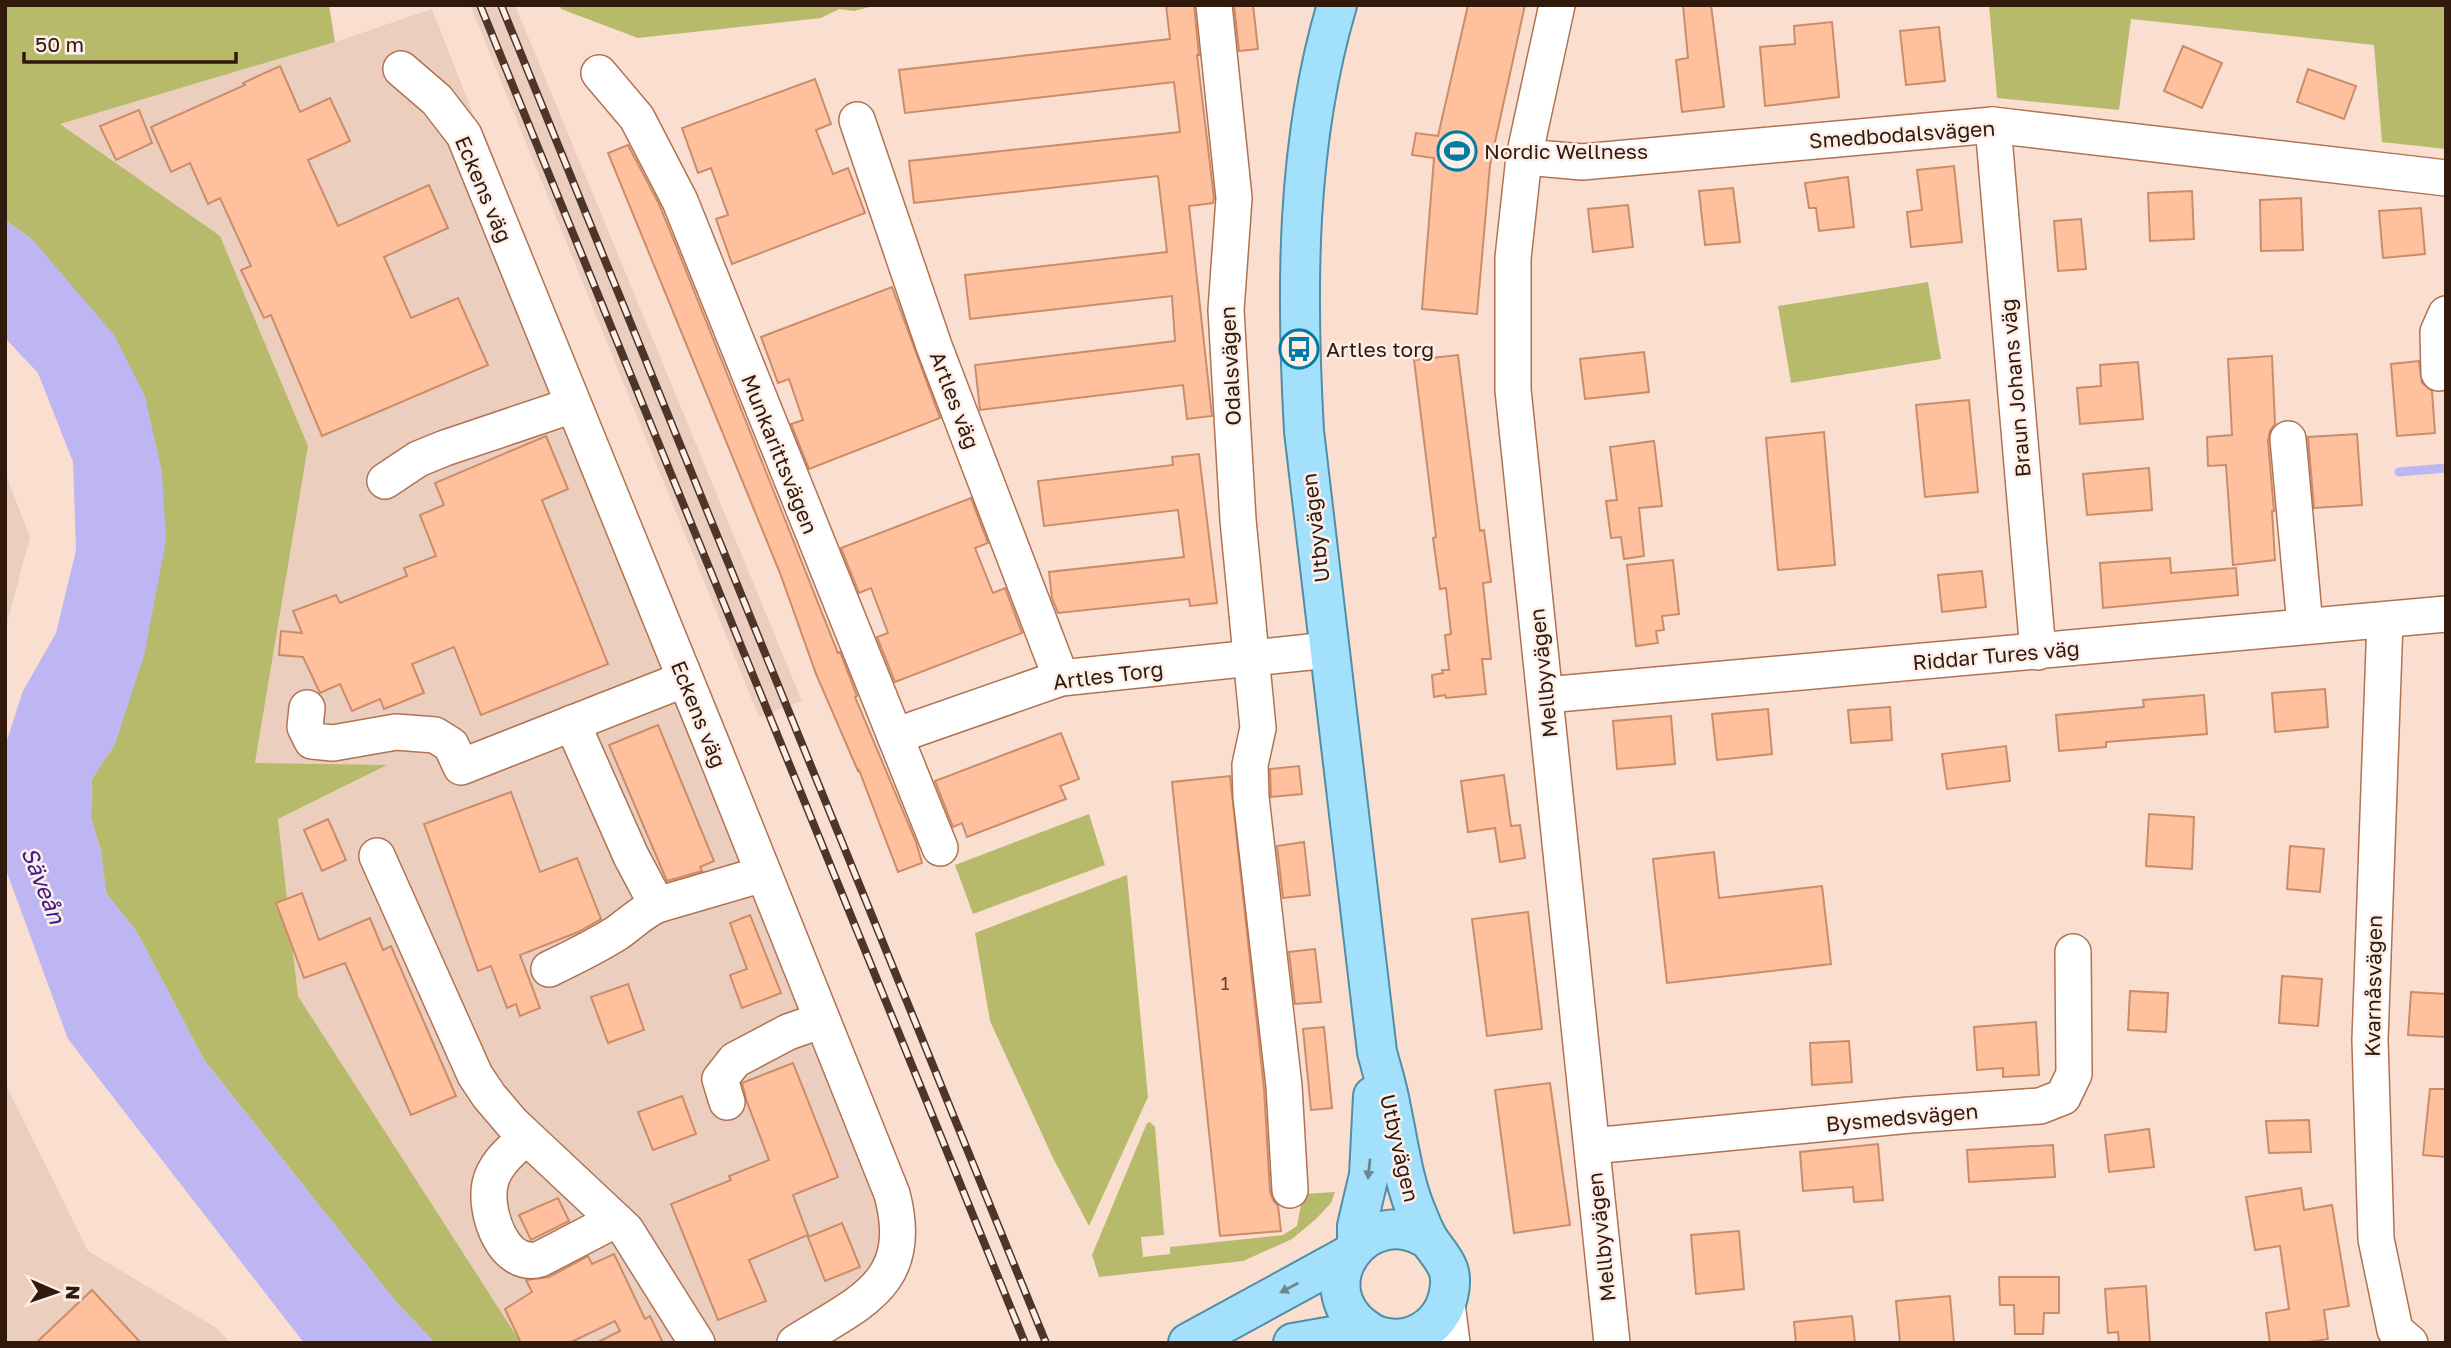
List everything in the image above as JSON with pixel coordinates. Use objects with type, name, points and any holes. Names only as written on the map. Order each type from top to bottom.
[{"type":"main road","name":"Utbyvägen","points":[[1337,5],[1326,43],[1310,144],[1299,244],[1298,292],[1304,430],[1377,1052],[1410,1197],[1430,1241]]},
{"type":"main road","name":"Utbyvägen","points":[[1353,1250],[1369,1175],[1377,1052]]},
{"type":"main road","points":[[1188,1343],[1353,1250],[1370,1235],[1393,1229],[1417,1233],[1440,1251],[1448,1270],[1450,1290],[1447,1304],[1435,1321],[1424,1330],[1411,1336],[1293,1343]]},
{"type":"main road","points":[[1353,1250],[1342,1270],[1342,1296],[1354,1319],[1384,1337]]},
{"type":"street","name":"Odalsvägen","points":[[1214,5],[1234,198],[1226,310],[1238,520],[1258,728],[1250,765],[1251,797],[1284,1086],[1290,1190]]},
{"type":"street","name":"Mellbyvägen","points":[[1557,5],[1524,157],[1513,258],[1513,390],[1612,1343]]},
{"type":"street","name":"Eckens väg","points":[[401,69],[437,100],[464,135],[892,1194],[898,1217],[898,1238],[894,1259],[885,1279],[870,1295],[795,1343]]},
{"type":"street","name":"Munkarittsvägen","points":[[599,73],[637,118],[680,201],[940,848]]},
{"type":"street","name":"Artles väg","points":[[857,120],[934,346],[1061,678]]},
{"type":"street","name":"Smedbodalsvägen","points":[[1524,157],[1582,162],[1993,125],[2446,178]]},
{"type":"street","name":"Braun Johans väg","points":[[1993,125],[2038,652]]},
{"type":"street","points":[[2439,373],[2438,332],[2446,314]]},
{"type":"street","points":[[385,481],[418,459],[445,448],[573,405]]},
{"type":"street","points":[[2288,439],[2305,626]]},
{"type":"street","name":"Riddar Tures väg","points":[[1546,695],[2446,614]]},
{"type":"street","name":"Kvarnåsvägen","points":[[2385,620],[2370,1040],[2376,1240],[2395,1330],[2410,1343]]},
{"type":"street","name":"Artles Torg","points":[[895,736],[1061,678],[1329,650]]},
{"type":"street","points":[[307,708],[306,727],[312,741],[333,743],[396,732],[435,735],[451,745],[461,767],[685,679]]},
{"type":"street","points":[[572,723],[631,856],[657,905]]},
{"type":"street","points":[[377,856],[475,1074],[489,1096],[519,1130],[615,1220],[643,1256],[697,1343]]},
{"type":"street","points":[[549,969],[619,932],[645,910],[763,874]]},
{"type":"street","name":"Bysmedsvägen","points":[[1592,1146],[1910,1115],[2040,1106],[2063,1097],[2074,1074],[2073,952]]},
{"type":"street","points":[[727,1102],[720,1079],[735,1060],[788,1032],[822,1020]]},
{"type":"street","points":[[519,1130],[489,1185],[491,1216],[512,1254],[526,1261],[540,1259],[615,1220]]},
{"type":"street","points":[[1447,1304],[1451,1343]]},
{"type":"shaded area","points":[[470,5],[515,5],[802,701],[759,717]]},
{"type":"shaded area","points":[[432,9],[907,1219],[901,1265],[878,1314],[826,1343],[521,1343],[298,996],[278,819],[385,766],[255,764],[308,446],[220,237],[59,124],[335,42]]},
{"type":"shaded area","points":[[5,473],[30,537],[5,631]]},
{"type":"shaded area","points":[[5,1083],[88,1251],[215,1327],[231,1343],[5,1343]]},
{"type":"green space","points":[[5,5],[329,5],[335,42],[60,124],[220,236],[308,446],[255,763],[387,765],[278,819],[298,996],[521,1343],[435,1343],[396,1302],[204,1060],[137,932],[106,893],[101,851],[91,818],[92,779],[115,744],[128,701],[33,240],[5,220]]},
{"type":"green space","points":[[560,5],[877,5],[854,11],[839,9],[821,18],[638,38],[561,9]]},
{"type":"green space","points":[[1989,5],[2446,5],[2446,149],[2382,142],[2374,45],[2131,19],[2119,110],[1997,98]]},
{"type":"green space","points":[[1928,282],[1941,359],[1791,383],[1778,306]]},
{"type":"green space","points":[[1089,814],[1105,865],[973,914],[955,865]]},
{"type":"green space","points":[[1127,875],[1148,1097],[1089,1226],[1053,1158],[990,1021],[975,933]]},
{"type":"green space","points":[[1150,1122],[1155,1127],[1164,1235],[1141,1237],[1143,1257],[1170,1254],[1170,1247],[1283,1235],[1297,1226],[1303,1194],[1335,1192],[1331,1203],[1292,1239],[1243,1261],[1099,1277],[1092,1255],[1147,1123]]},
{"type":"water","name":"Säveån","points":[[5,220],[33,240],[114,335],[145,396],[162,472],[166,541],[144,656],[115,744],[92,779],[91,818],[101,851],[106,893],[137,932],[204,1060],[396,1302],[435,1343],[304,1343],[68,1039],[5,867],[5,746],[23,691],[56,633],[76,550],[73,462],[38,373],[5,338]]},
{"type":"building","points":[[1166,5],[1194,5],[1197,55],[1214,198],[1213,203],[1189,206],[1212,416],[1187,419],[1183,385],[980,410],[975,365],[1175,341],[1172,296],[970,319],[965,275],[1167,252],[1158,176],[914,203],[909,161],[1180,132],[1174,82],[905,113],[899,70],[1170,39]]},
{"type":"building","points":[[1234,5],[1253,5],[1258,49],[1239,51]]},
{"type":"building","points":[[1468,5],[1525,5],[1490,165],[1477,314],[1422,309],[1434,158],[1412,155],[1416,133],[1438,136]]},
{"type":"building","points":[[1683,5],[1711,5],[1724,107],[1682,112],[1676,60],[1688,58]]},
{"type":"building","points":[[1832,22],[1839,97],[1765,106],[1760,47],[1795,44],[1794,26]]},
{"type":"building","points":[[1939,27],[1945,81],[1906,85],[1900,31]]},
{"type":"building","points":[[2183,46],[2222,63],[2202,108],[2164,91]]},
{"type":"building","points":[[280,66],[300,112],[330,98],[350,141],[308,160],[338,226],[429,185],[448,228],[384,257],[411,318],[458,298],[488,365],[322,436],[271,315],[264,318],[241,270],[251,266],[220,198],[208,204],[190,163],[171,172],[151,127],[245,85],[243,83]]},
{"type":"building","points":[[2308,69],[2356,86],[2344,119],[2297,102]]},
{"type":"building","points":[[815,79],[831,124],[816,130],[833,174],[848,168],[865,213],[732,264],[716,219],[728,215],[711,168],[698,173],[682,128]]},
{"type":"building","points":[[139,110],[152,143],[116,160],[100,126]]},
{"type":"building","points":[[628,145],[659,204],[675,243],[838,653],[840,652],[857,696],[855,697],[916,842],[922,863],[898,872],[859,770],[816,674],[780,573],[608,153]]},
{"type":"building","points":[[1954,166],[1962,242],[1911,247],[1907,212],[1922,210],[1917,170]]},
{"type":"building","points":[[1848,177],[1854,227],[1819,231],[1816,208],[1809,208],[1805,183]]},
{"type":"building","points":[[1733,188],[1740,242],[1705,245],[1699,191]]},
{"type":"building","points":[[2192,191],[2194,239],[2150,241],[2148,193]]},
{"type":"building","points":[[2301,198],[2303,250],[2261,251],[2260,200]]},
{"type":"building","points":[[1628,205],[1633,247],[1593,252],[1588,209]]},
{"type":"building","points":[[2421,208],[2425,254],[2383,258],[2379,211]]},
{"type":"building","points":[[2081,219],[2086,269],[2058,271],[2054,221]]},
{"type":"building","points":[[892,287],[940,418],[809,469],[791,424],[803,420],[789,379],[778,383],[761,337]]},
{"type":"building","points":[[1644,352],[1649,392],[1585,399],[1580,359]]},
{"type":"building","points":[[1458,355],[1480,531],[1484,530],[1491,582],[1483,583],[1491,659],[1482,659],[1486,694],[1446,698],[1445,695],[1434,697],[1432,675],[1449,670],[1445,635],[1451,634],[1446,588],[1440,589],[1433,538],[1436,537],[1414,360]]},
{"type":"building","points":[[2272,356],[2275,424],[2268,441],[2275,560],[2233,565],[2226,465],[2208,466],[2207,437],[2232,435],[2228,359]]},
{"type":"building","points":[[2419,361],[2422,383],[2432,391],[2435,433],[2397,436],[2391,364]]},
{"type":"building","points":[[2138,362],[2143,419],[2080,424],[2077,388],[2101,386],[2100,365]]},
{"type":"building","points":[[1969,400],[1978,492],[1925,497],[1916,405]]},
{"type":"building","points":[[1824,432],[1835,565],[1778,570],[1766,438]]},
{"type":"building","points":[[2357,434],[2362,505],[2314,508],[2308,437]]},
{"type":"building","points":[[546,436],[568,489],[542,500],[608,664],[481,715],[454,647],[412,664],[424,693],[384,709],[380,699],[352,711],[340,684],[320,693],[303,657],[279,655],[281,631],[302,633],[293,611],[336,595],[340,603],[407,576],[404,568],[436,556],[420,515],[444,505],[435,483]]},
{"type":"building","points":[[1654,441],[1662,506],[1639,508],[1644,556],[1624,559],[1621,537],[1611,538],[1606,501],[1617,500],[1610,447]]},
{"type":"building","points":[[1199,454],[1217,603],[1190,606],[1189,599],[1058,613],[1052,598],[1049,572],[1184,557],[1178,510],[1044,526],[1038,481],[1173,465],[1172,457]]},
{"type":"building","points":[[2149,468],[2152,510],[2087,515],[2083,474]]},
{"type":"building","points":[[971,498],[988,543],[975,548],[993,593],[1005,588],[1022,633],[895,682],[877,637],[888,633],[871,588],[859,593],[841,548]]},
{"type":"building","points":[[2170,558],[2171,573],[2236,568],[2238,595],[2103,608],[2100,563]]},
{"type":"building","points":[[1673,560],[1679,614],[1662,616],[1664,630],[1656,631],[1658,643],[1636,646],[1627,565]]},
{"type":"building","points":[[1982,571],[1986,607],[1942,612],[1938,575]]},
{"type":"building","points":[[2325,689],[2328,727],[2275,732],[2272,693]]},
{"type":"building","points":[[2204,695],[2207,734],[2106,742],[2106,747],[2059,751],[2056,715],[2144,707],[2143,700]]},
{"type":"building","points":[[1890,707],[1892,740],[1851,743],[1848,710]]},
{"type":"building","points":[[1768,709],[1772,754],[1717,760],[1712,714]]},
{"type":"building","points":[[1671,716],[1675,764],[1617,769],[1613,721]]},
{"type":"building","points":[[658,725],[714,861],[700,867],[702,871],[667,881],[609,745]]},
{"type":"building","points":[[1061,733],[1079,779],[1060,786],[1066,799],[967,837],[962,823],[953,827],[935,781]]},
{"type":"building","points":[[2006,746],[2010,781],[1947,789],[1942,754]]},
{"type":"building","points":[[1299,766],[1302,794],[1271,797],[1270,769]]},
{"type":"building","points":[[1504,775],[1511,826],[1520,825],[1525,858],[1500,862],[1495,828],[1468,832],[1461,781]]},
{"type":"building","points":[[1230,776],[1264,1088],[1270,1191],[1278,1206],[1281,1231],[1220,1236],[1172,782]]},
{"type":"building","points":[[511,792],[540,872],[577,858],[601,919],[578,932],[520,955],[540,1008],[520,1016],[516,1004],[507,1008],[491,966],[478,971],[424,824]]},
{"type":"building","points":[[2149,814],[2194,817],[2192,869],[2146,866]]},
{"type":"building","points":[[328,819],[346,860],[322,871],[304,830]]},
{"type":"building","points":[[1304,842],[1310,895],[1283,898],[1277,846]]},
{"type":"building","points":[[2290,846],[2324,849],[2320,892],[2287,889]]},
{"type":"building","points":[[1714,852],[1719,898],[1822,886],[1831,964],[1667,983],[1653,859]]},
{"type":"building","points":[[302,893],[319,940],[370,918],[383,950],[391,946],[456,1096],[411,1115],[345,963],[304,978],[276,903]]},
{"type":"building","points":[[1528,912],[1542,1029],[1487,1036],[1472,919]]},
{"type":"building","points":[[750,915],[781,993],[742,1008],[730,975],[747,969],[730,923]]},
{"type":"building","points":[[1315,949],[1321,1002],[1295,1004],[1289,952]]},
{"type":"building","points":[[2282,976],[2322,979],[2318,1026],[2279,1023]]},
{"type":"building","points":[[628,984],[644,1030],[608,1043],[591,997]]},
{"type":"building","points":[[2130,991],[2168,993],[2166,1032],[2128,1030]]},
{"type":"building","points":[[2411,992],[2446,994],[2446,1037],[2408,1035]]},
{"type":"building","points":[[2036,1022],[2039,1075],[2003,1077],[2003,1068],[1977,1070],[1974,1027]]},
{"type":"building","points":[[1324,1027],[1332,1108],[1311,1110],[1303,1029]]},
{"type":"building","points":[[1849,1041],[1852,1082],[1812,1085],[1810,1043]]},
{"type":"building","points":[[793,1063],[838,1177],[793,1195],[808,1235],[749,1260],[766,1301],[718,1320],[671,1204],[731,1180],[729,1176],[769,1160],[742,1083]]},
{"type":"building","points":[[1550,1083],[1570,1225],[1514,1233],[1495,1090]]},
{"type":"building","points":[[2430,1089],[2446,1089],[2446,1157],[2423,1155]]},
{"type":"building","points":[[682,1096],[696,1134],[653,1150],[638,1112]]},
{"type":"building","points":[[2309,1120],[2311,1152],[2269,1153],[2266,1121]]},
{"type":"building","points":[[2149,1129],[2154,1167],[2109,1172],[2105,1135]]},
{"type":"building","points":[[1878,1144],[1883,1200],[1854,1202],[1853,1187],[1803,1191],[1800,1152]]},
{"type":"building","points":[[2053,1145],[2055,1177],[1969,1182],[1967,1150]]},
{"type":"building","points":[[2301,1188],[2304,1210],[2332,1205],[2349,1306],[2324,1310],[2328,1339],[2302,1343],[2270,1343],[2266,1313],[2289,1309],[2280,1246],[2255,1250],[2246,1197]]},
{"type":"building","points":[[558,1198],[569,1221],[531,1240],[519,1215]]},
{"type":"building","points":[[842,1223],[860,1267],[825,1281],[808,1237]]},
{"type":"building","points":[[1739,1231],[1744,1289],[1696,1294],[1691,1235]]},
{"type":"building","points":[[614,1254],[645,1319],[650,1316],[663,1343],[596,1343],[620,1331],[615,1321],[569,1343],[521,1343],[505,1309],[532,1292],[526,1280],[549,1277],[588,1256],[592,1264]]},
{"type":"building","points":[[1999,1277],[2059,1277],[2059,1313],[2044,1313],[2043,1334],[2015,1334],[2014,1305],[2000,1305]]},
{"type":"building","points":[[2146,1286],[2150,1343],[2119,1343],[2118,1332],[2108,1333],[2105,1289]]},
{"type":"building","points":[[92,1290],[141,1343],[36,1343]]},
{"type":"building","points":[[1950,1296],[1954,1343],[1900,1343],[1896,1301]]},
{"type":"building","points":[[1852,1316],[1855,1343],[1796,1343],[1794,1322]]},
{"type":"waterway","points":[[2399,472],[2446,468]]},
{"type":"railway","points":[[480,5],[1025,1343]]},
{"type":"railway","points":[[501,5],[1046,1343]]},
{"type":"place","name":"Nordic Wellness","points":[[1457,151]]},
{"type":"place","name":"Artles torg","points":[[1299,349]]}]
